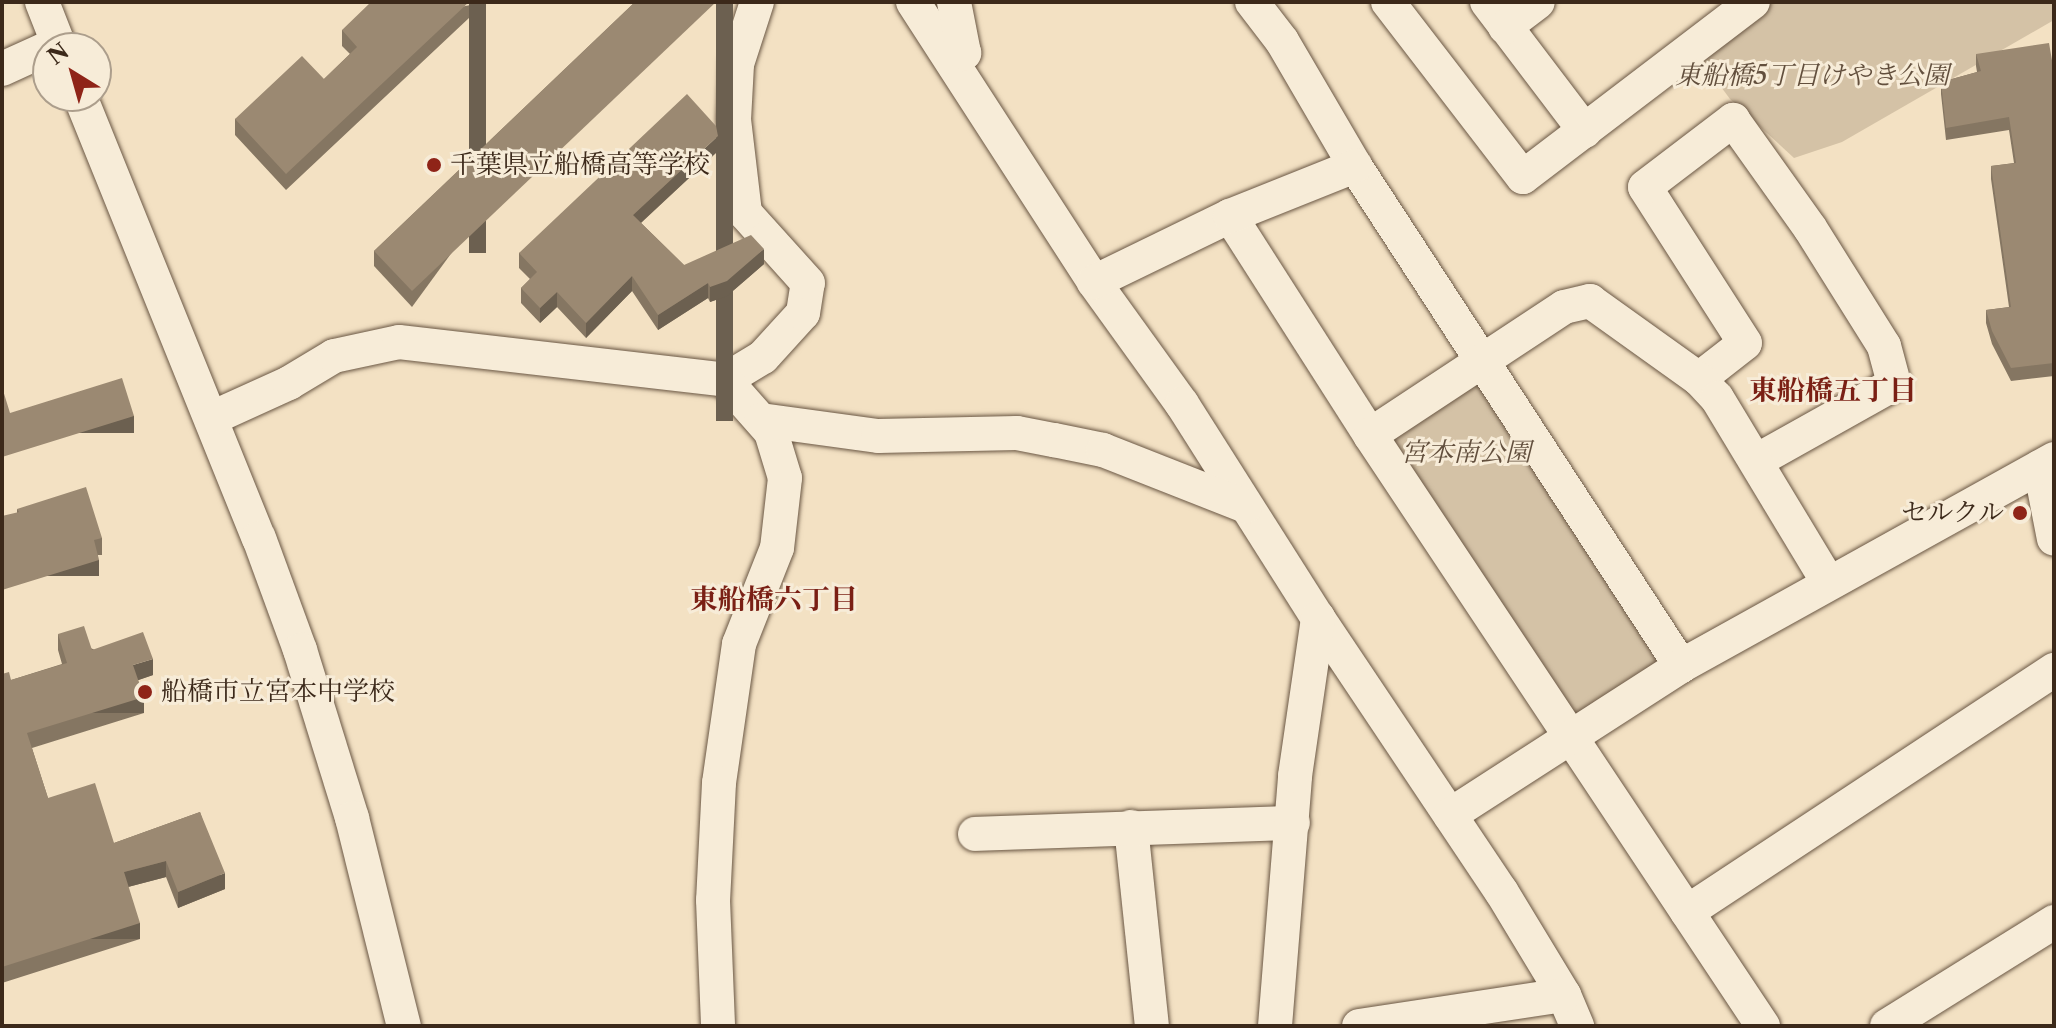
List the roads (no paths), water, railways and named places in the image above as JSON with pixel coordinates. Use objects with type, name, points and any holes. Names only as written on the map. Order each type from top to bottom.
[{"type":"street","points":[[42,2],[50,32]]},
{"type":"street","points":[[212,418],[289,383],[334,356],[399,342],[725,380],[763,357],[803,313],[808,283],[745,213],[734,120],[737,64],[757,2]]},
{"type":"street","points":[[913,2],[1094,282],[1182,404],[1318,618],[1516,913],[1564,995],[1577,1026]]},
{"type":"street","points":[[951,57],[964,53],[954,2]]},
{"type":"street","points":[[1252,2],[1282,41],[1355,166],[1681,666]]},
{"type":"street","points":[[1388,2],[1523,177],[1753,2]]},
{"type":"street","points":[[1538,2],[1496,15],[1585,131]]},
{"type":"street","points":[[2,69],[32,56]]},
{"type":"street","points":[[87,112],[212,418],[300,650],[352,818],[404,1026]]},
{"type":"street","points":[[1699,379],[1745,343],[1645,187],[1733,120],[1810,228],[1884,346],[1894,384],[1756,461]]},
{"type":"street","points":[[1094,282],[1230,216],[1355,166]]},
{"type":"street","points":[[1230,216],[1370,435],[1763,1026]]},
{"type":"street","points":[[1370,435],[1564,307],[1590,301],[1699,379],[1717,398],[1828,582]]},
{"type":"street","points":[[718,1026],[713,900],[719,783],[739,644],[777,548],[785,478],[771,432],[725,380]]},
{"type":"street","points":[[761,420],[878,436],[1029,435],[1103,450],[1245,506]]},
{"type":"street","points":[[1450,815],[1681,666],[2047,463],[2054,539]]},
{"type":"street","points":[[1275,1026],[1295,776],[1318,618]]},
{"type":"street","points":[[1687,912],[2054,670]]},
{"type":"street","points":[[975,834],[1293,823]]},
{"type":"street","points":[[1131,827],[1152,1026]]},
{"type":"street","points":[[1887,1026],[2054,922]]},
{"type":"street","points":[[1359,1026],[1564,995]]},
{"type":"place","name":"千葉県立船橋高等学校","points":[[434,165]]},
{"type":"place","name":"セルクル","points":[[2020,513]]},
{"type":"place","name":"船橋市立宮本中学校","points":[[145,692]]},
{"type":"district","name":"東船橋五丁目","points":[[1833,390]]},
{"type":"district","name":"東船橋六丁目","points":[[774,599]]},
{"type":"park label","name":"東船橋5丁目けやき公園","points":[[1812,76]]},
{"type":"park label","name":"宮本南公園","points":[[1466,453]]}]
